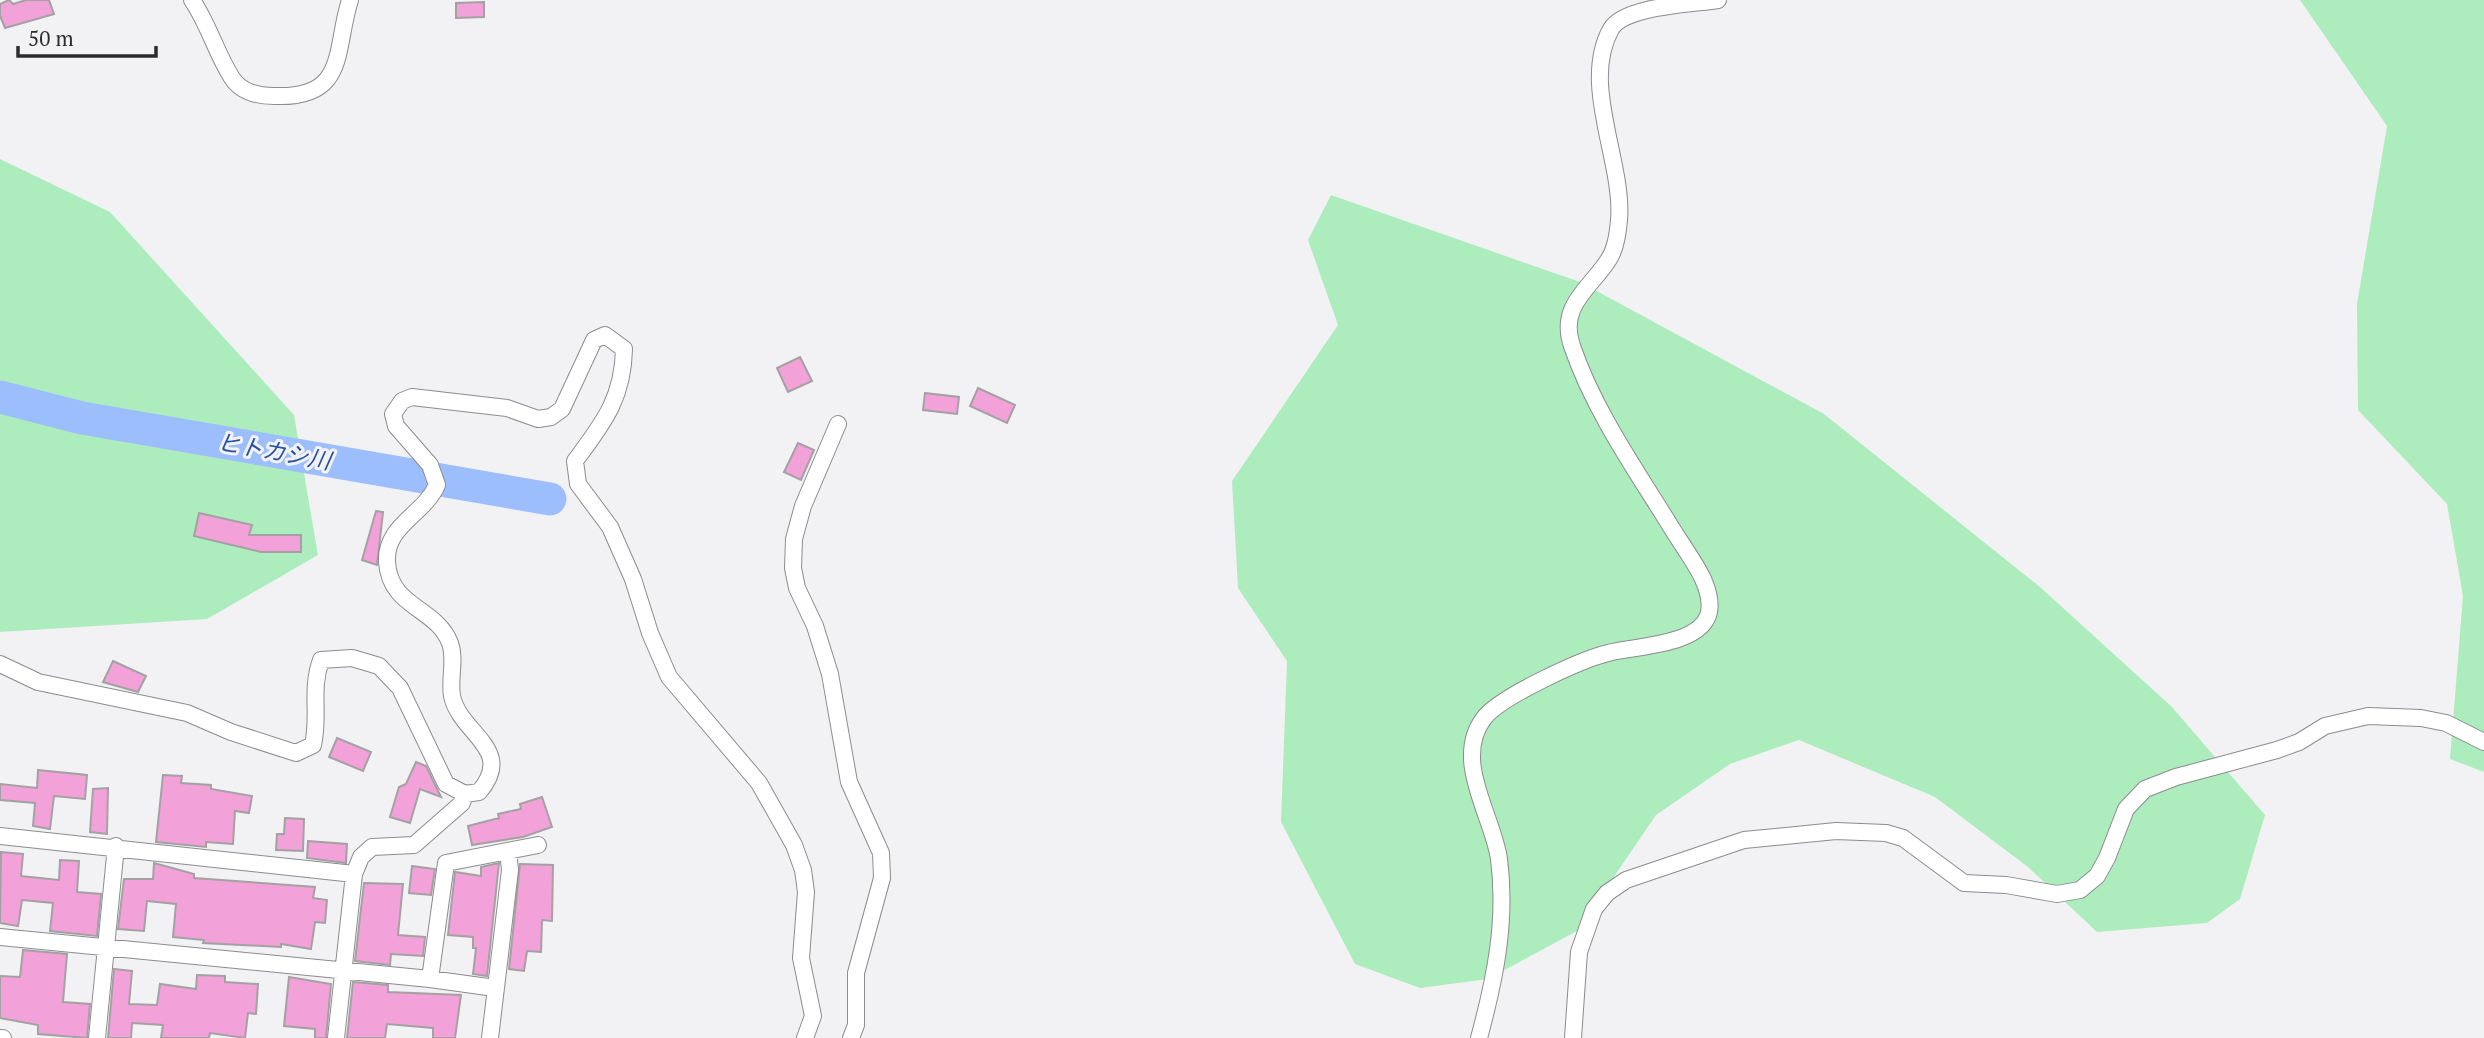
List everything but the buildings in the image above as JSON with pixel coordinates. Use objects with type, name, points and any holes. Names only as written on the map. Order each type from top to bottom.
[{"type":"street","points":[[192,0],[206,21],[232,79],[244,90],[261,96],[284,97],[319,88],[337,66],[350,0]]},
{"type":"street","points":[[1479,1038],[1494,984],[1503,893],[1499,855],[1474,768],[1475,736],[1482,720],[1498,703],[1587,661],[1608,653],[1664,645],[1691,632],[1706,620],[1709,610],[1703,579],[1630,462],[1584,377],[1570,341],[1569,311],[1584,287],[1609,259],[1616,242],[1620,218],[1618,183],[1608,145],[1602,86],[1603,50],[1612,26],[1621,19],[1645,10],[1718,0]]},
{"type":"street","points":[[0,664],[38,682],[187,713],[232,732],[296,753],[313,745],[318,723],[314,681],[321,660],[352,658],[379,666],[400,688],[446,785],[465,794],[479,792],[490,779],[491,762],[487,748],[452,699],[450,643],[435,623],[409,604],[391,585],[387,560],[391,535],[431,499],[437,485],[430,465],[396,426],[393,414],[402,401],[412,397],[507,408],[538,419],[551,417],[562,409],[594,340],[605,335],[624,349],[623,371],[612,411],[575,461],[578,484],[614,538],[633,579],[650,633],[669,677],[759,783],[793,845],[803,870],[806,892],[801,958],[813,1016],[805,1038]]},
{"type":"street","points":[[838,424],[803,506],[794,539],[793,568],[797,587],[815,626],[830,674],[849,782],[881,853],[882,878],[856,973],[856,1025],[851,1038]]},
{"type":"street","points":[[1573,1038],[1578,952],[1594,909],[1607,893],[1626,880],[1744,840],[1836,831],[1885,833],[1903,838],[1964,883],[2006,885],[2057,894],[2080,890],[2097,876],[2107,859],[2126,809],[2145,789],[2176,777],[2277,750],[2325,726],[2368,716],[2421,718],[2446,723],[2484,742]]},
{"type":"street","points":[[336,1038],[354,874],[361,858],[372,848],[414,845],[426,838],[462,803],[465,794]]},
{"type":"street","points":[[0,836],[116,846],[354,874]]},
{"type":"street","points":[[430,979],[446,863],[538,845]]},
{"type":"street","points":[[97,1038],[116,846]]},
{"type":"street","points":[[490,1038],[510,870],[508,851]]},
{"type":"street","points":[[0,937],[430,979],[495,988]]},
{"type":"green space","points":[[2300,0],[2484,0],[2484,772],[2450,759],[2463,596],[2447,504],[2358,410],[2357,304],[2387,126]]},
{"type":"green space","points":[[0,159],[110,212],[294,415],[318,555],[207,619],[0,632]]},
{"type":"green space","points":[[1331,195],[1580,282],[1824,414],[2040,587],[2172,707],[2265,815],[2240,899],[2207,923],[2097,932],[2028,867],[1935,797],[1799,740],[1730,764],[1656,815],[1577,931],[1488,979],[1420,988],[1355,964],[1281,822],[1287,661],[1238,588],[1232,481],[1338,325],[1308,240]]},
{"type":"waterway","name":"ヒトカシ川","points":[[0,397],[82,418],[550,499]]}]
